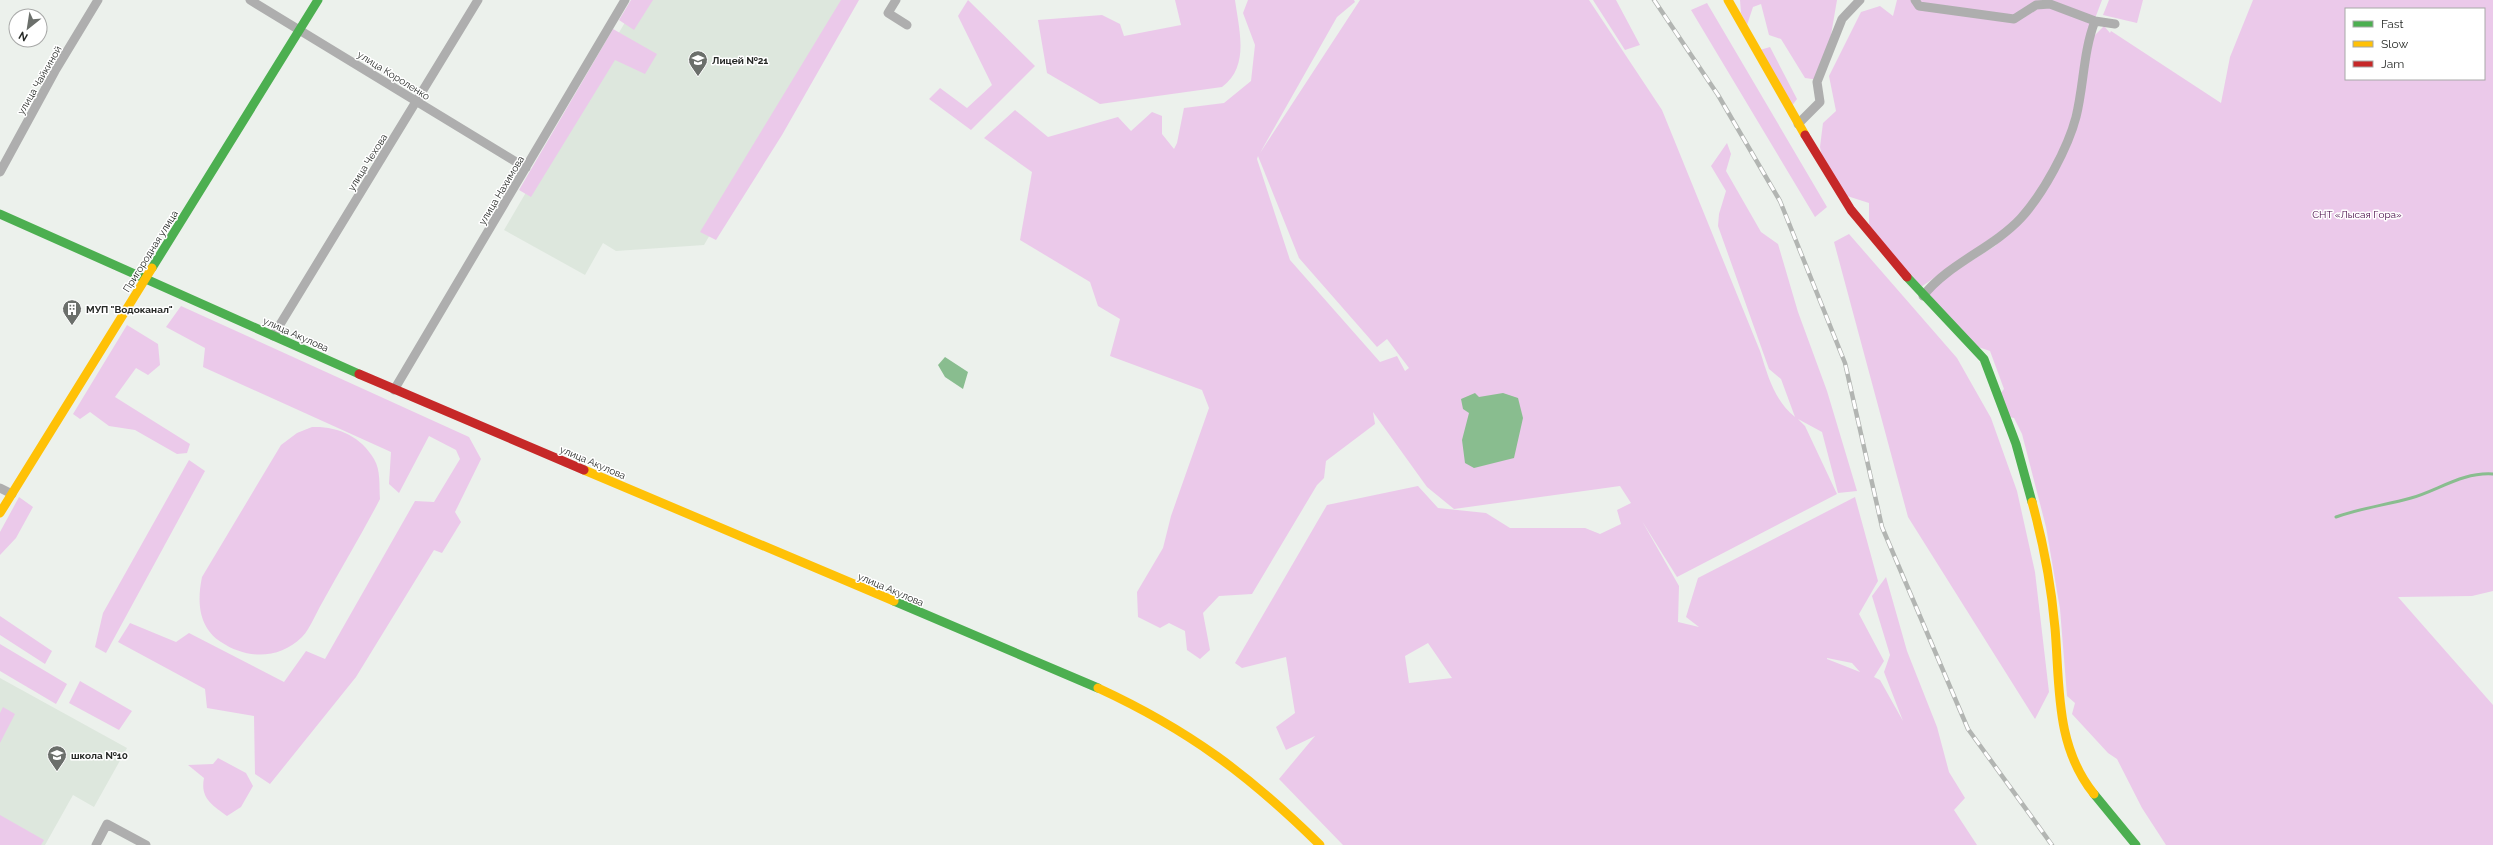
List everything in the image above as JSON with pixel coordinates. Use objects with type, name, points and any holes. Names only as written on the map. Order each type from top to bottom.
[{"type":"main road","name":"Пригородная улица","points":[[0,513],[318,0]]},
{"type":"main road","points":[[1728,0],[1798,124],[1851,210],[1923,296],[1984,359],[2016,444],[2046,552],[2055,628],[2060,705],[2067,746],[2092,792],[2136,845]]},
{"type":"main road","name":"улица Акулова","points":[[0,214],[394,390],[1059,671],[1143,710],[1178,729],[1244,776],[1320,845]]},
{"type":"street","name":"улица Чайкиной","points":[[0,172],[55,72],[98,0]]},
{"type":"street","name":"улица Короленко","points":[[250,0],[526,168]]},
{"type":"street","name":"улица Чехова","points":[[273,336],[478,0]]},
{"type":"street","name":"улица Нахимова","points":[[394,390],[625,0]]},
{"type":"street","points":[[896,0],[888,13],[906,25]]},
{"type":"street","points":[[1798,124],[1820,102],[1816,82],[1842,19],[1860,0]]},
{"type":"street","points":[[1915,0],[1919,6],[2014,19],[2036,5],[2050,4],[2095,21],[2116,24]]},
{"type":"street","points":[[1923,296],[1934,282],[1995,240],[2021,218],[2046,181],[2062,152],[2076,117],[2090,35],[2095,21]]},
{"type":"street","points":[[0,488],[12,494]]},
{"type":"street","points":[[96,845],[107,824],[146,845]]},
{"type":"shaded area","name":"Лицей №21","points":[[638,0],[847,0],[704,245],[616,251],[603,243],[585,275],[504,230]]},
{"type":"shaded area","points":[[945,357],[968,372],[963,389],[945,377],[938,365]]},
{"type":"shaded area","points":[[1475,393],[1479,397],[1503,393],[1518,398],[1523,418],[1514,458],[1474,468],[1465,463],[1462,440],[1469,413],[1463,409],[1461,399]]},
{"type":"shaded area","name":"школа №10","points":[[0,678],[127,748],[94,807],[73,795],[45,845],[0,845]]},
{"type":"green space","points":[[631,0],[653,0],[634,30],[619,20]]},
{"type":"green space","points":[[841,0],[859,0],[782,135],[716,240],[700,232]]},
{"type":"green space","points":[[968,0],[1035,66],[971,130],[929,99],[940,88],[967,108],[992,85],[958,16]]},
{"type":"green space","points":[[1175,0],[1235,0],[1240,35],[1239,58],[1236,69],[1231,78],[1222,87],[1100,104],[1047,73],[1038,20],[1102,15],[1120,24],[1124,36],[1181,25]]},
{"type":"green space","points":[[1248,0],[1354,0],[1355,2],[1337,17],[1260,153],[1360,0],[1589,0],[1662,110],[1760,351],[1773,387],[1782,403],[1795,417],[1781,379],[1769,369],[1718,226],[1719,214],[1726,191],[1711,166],[1727,143],[1731,154],[1726,171],[1761,232],[1778,244],[1798,312],[1827,391],[1857,491],[1838,493],[1822,432],[1798,419],[1805,426],[1837,494],[1677,577],[1642,521],[1679,586],[1678,622],[1699,627],[1686,617],[1698,578],[1855,497],[1878,581],[1859,614],[1884,661],[1874,677],[1880,680],[1903,721],[1884,672],[1890,655],[1872,596],[1886,577],[1907,651],[1937,727],[1949,772],[1965,798],[1954,810],[1977,845],[1343,845],[1279,779],[1315,736],[1286,750],[1276,727],[1295,713],[1286,657],[1242,668],[1235,663],[1327,505],[1418,486],[1438,508],[1486,513],[1510,528],[1585,528],[1600,534],[1621,524],[1617,510],[1631,503],[1620,486],[1454,509],[1427,487],[1373,412],[1375,424],[1326,461],[1324,478],[1317,485],[1252,594],[1219,596],[1203,613],[1210,650],[1200,659],[1187,650],[1185,631],[1169,623],[1160,628],[1138,617],[1137,592],[1163,548],[1171,516],[1209,408],[1202,390],[1110,356],[1120,319],[1098,306],[1090,282],[1020,240],[1032,172],[984,138],[1015,110],[1048,137],[1118,117],[1131,131],[1152,112],[1162,116],[1162,134],[1174,149],[1177,143],[1184,108],[1224,103],[1251,81],[1255,45],[1243,13]],"holes":[[[1258,156],[1299,258],[1377,347],[1387,339],[1409,368],[1405,371],[1397,356],[1380,362],[1290,260],[1257,159]],[[1428,643],[1452,678],[1409,683],[1405,656]],[[1827,659],[1852,663],[1860,672]]]},
{"type":"green space","points":[[1593,0],[1616,0],[1640,45],[1625,50]]},
{"type":"green space","points":[[1740,0],[1837,0],[1826,64],[1819,80],[1805,78],[1781,39],[1769,35],[1761,4],[1753,7],[1747,25],[1741,13]]},
{"type":"green space","points":[[1897,0],[2102,0],[2086,42],[2073,121],[2049,174],[2015,221],[1921,287],[1869,226],[1869,203],[1844,195],[1824,166],[1820,147],[1823,123],[1836,111],[1829,76],[1861,12],[1880,6],[1893,16]]},
{"type":"green space","points":[[2109,0],[2143,0],[2137,23],[2103,15]]},
{"type":"green space","name":"СНТ «Лысая Гора»","points":[[2253,0],[2493,0],[2493,591],[2472,596],[2398,597],[2493,705],[2493,845],[2166,845],[2142,808],[2117,759],[2108,753],[2072,714],[2075,703],[2067,696],[2060,609],[2046,527],[2022,434],[2014,418],[2009,417],[2000,394],[2004,389],[1990,351],[1966,343],[1927,296],[1938,282],[1995,246],[2031,211],[2060,162],[2092,38],[2104,26],[2110,33],[2111,31],[2221,103],[2230,57]]},
{"type":"green space","points":[[1707,3],[1827,207],[1815,217],[1691,10]]},
{"type":"green space","points":[[613,29],[657,54],[645,74],[615,60],[531,197],[519,190]]},
{"type":"green space","points":[[1770,47],[1797,99],[1791,107],[1760,50]]},
{"type":"green space","points":[[1849,234],[1957,358],[1991,418],[2017,491],[2035,572],[2049,692],[2035,719],[1908,517],[1834,242]]},
{"type":"green space","points":[[181,306],[469,437],[481,459],[455,512],[461,522],[442,553],[434,550],[356,677],[270,784],[255,774],[254,716],[207,708],[205,689],[118,642],[130,623],[176,642],[189,633],[284,682],[306,651],[325,659],[415,501],[434,502],[460,459],[456,450],[429,436],[399,493],[389,484],[391,452],[203,367],[205,348],[166,327]]},
{"type":"green space","points":[[127,325],[158,344],[160,365],[148,375],[136,368],[115,397],[190,444],[187,453],[177,454],[135,430],[109,426],[90,412],[80,419],[73,414]]},
{"type":"green space","points":[[312,427],[330,428],[348,434],[369,451],[378,468],[380,499],[305,634],[293,645],[273,653],[252,654],[241,652],[221,642],[213,636],[208,629],[201,613],[200,586],[202,577],[281,445],[297,433]]},
{"type":"green space","points":[[189,460],[205,471],[106,653],[95,647],[103,613]]},
{"type":"green space","points":[[19,497],[33,507],[16,538],[0,555],[0,532]]},
{"type":"green space","points":[[0,616],[52,651],[45,664],[0,635]]},
{"type":"green space","points":[[0,644],[67,684],[56,704],[0,671]]},
{"type":"green space","points":[[80,681],[132,711],[119,730],[69,703]]},
{"type":"green space","points":[[3,707],[15,714],[0,743],[0,713]]},
{"type":"green space","points":[[218,758],[246,773],[253,786],[241,807],[227,816],[208,800],[204,791],[204,778],[188,765],[213,764]]},
{"type":"green space","points":[[0,815],[44,840],[41,845],[0,845]]},
{"type":"waterway","points":[[2336,517],[2421,495],[2451,482],[2471,476],[2493,474]]},
{"type":"railway","points":[[1654,0],[1718,95],[1780,201],[1845,363],[1882,527],[1968,729],[2052,845]]},
{"type":"traffic: fast","points":[[152,268],[318,0]]},
{"type":"traffic: fast","points":[[0,214],[359,374]]},
{"type":"traffic: fast","points":[[1907,277],[1984,359],[2016,444],[2032,502]]},
{"type":"traffic: fast","points":[[894,601],[1098,688]]},
{"type":"traffic: fast","points":[[2094,794],[2136,845]]},
{"type":"traffic: slow","points":[[1728,0],[1805,135]]},
{"type":"traffic: slow","points":[[0,513],[152,268]]},
{"type":"traffic: slow","points":[[584,470],[894,601]]},
{"type":"traffic: slow","points":[[2032,502],[2049,580],[2055,628],[2059,693],[2066,736],[2072,756],[2081,775],[2094,794]]},
{"type":"traffic: slow","points":[[1098,688],[1161,720],[1216,756],[1268,797],[1320,845]]},
{"type":"traffic: jam","points":[[1805,135],[1851,210],[1907,277]]},
{"type":"traffic: jam","points":[[359,374],[584,470]]},
{"type":"place","name":"Лицей №21","points":[[698,77]]},
{"type":"place","name":"МУП \"Водоканал\"","points":[[72,326]]},
{"type":"place","name":"школа №10","points":[[57,772]]}]
